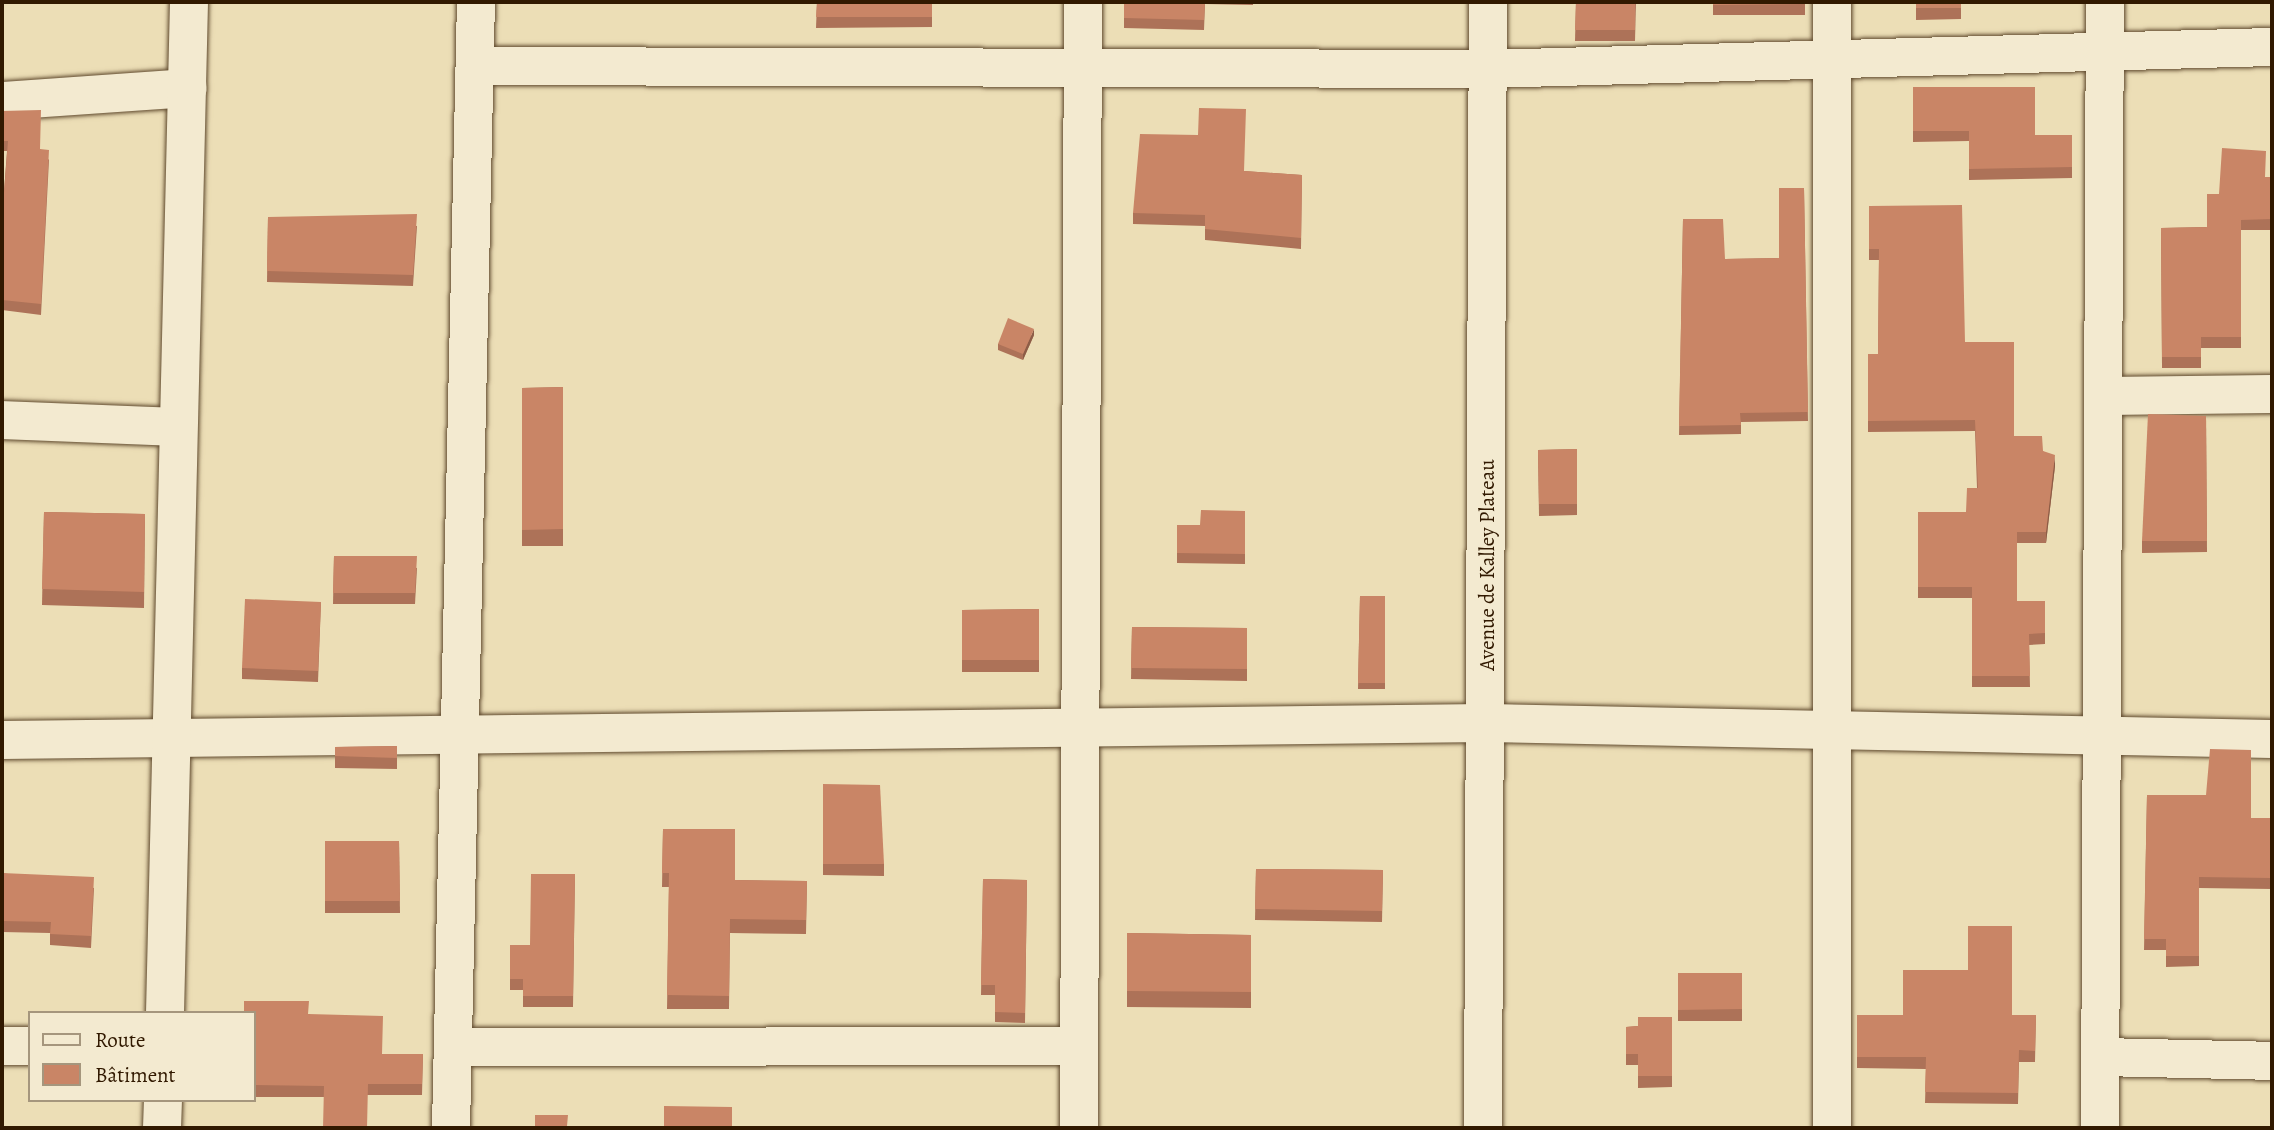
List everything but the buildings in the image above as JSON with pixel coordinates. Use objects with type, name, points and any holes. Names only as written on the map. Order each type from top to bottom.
[{"type":"street","points":[[165,1011],[190,2]]},
{"type":"street","points":[[452,1128],[477,2]]},
{"type":"street","points":[[1079,1128],[1083,2]]},
{"type":"street","name":"Avenue de Kalley Plateau","points":[[1483,1128],[1488,2]]},
{"type":"street","points":[[1832,2],[1832,1128]]},
{"type":"street","points":[[2100,1128],[2105,2]]},
{"type":"street","points":[[475,65],[1488,69],[2272,47]]},
{"type":"street","points":[[2,101],[188,88]]},
{"type":"street","points":[[2104,396],[2272,394]]},
{"type":"street","points":[[2,420],[178,427]]},
{"type":"street","points":[[2,740],[1486,723],[2272,739]]},
{"type":"street","points":[[2,1046],[28,1046]]},
{"type":"street","points":[[454,1047],[1079,1046]]},
{"type":"street","points":[[2101,1057],[2272,1061]]},
{"type":"street","points":[[162,1128],[163,1102]]}]
